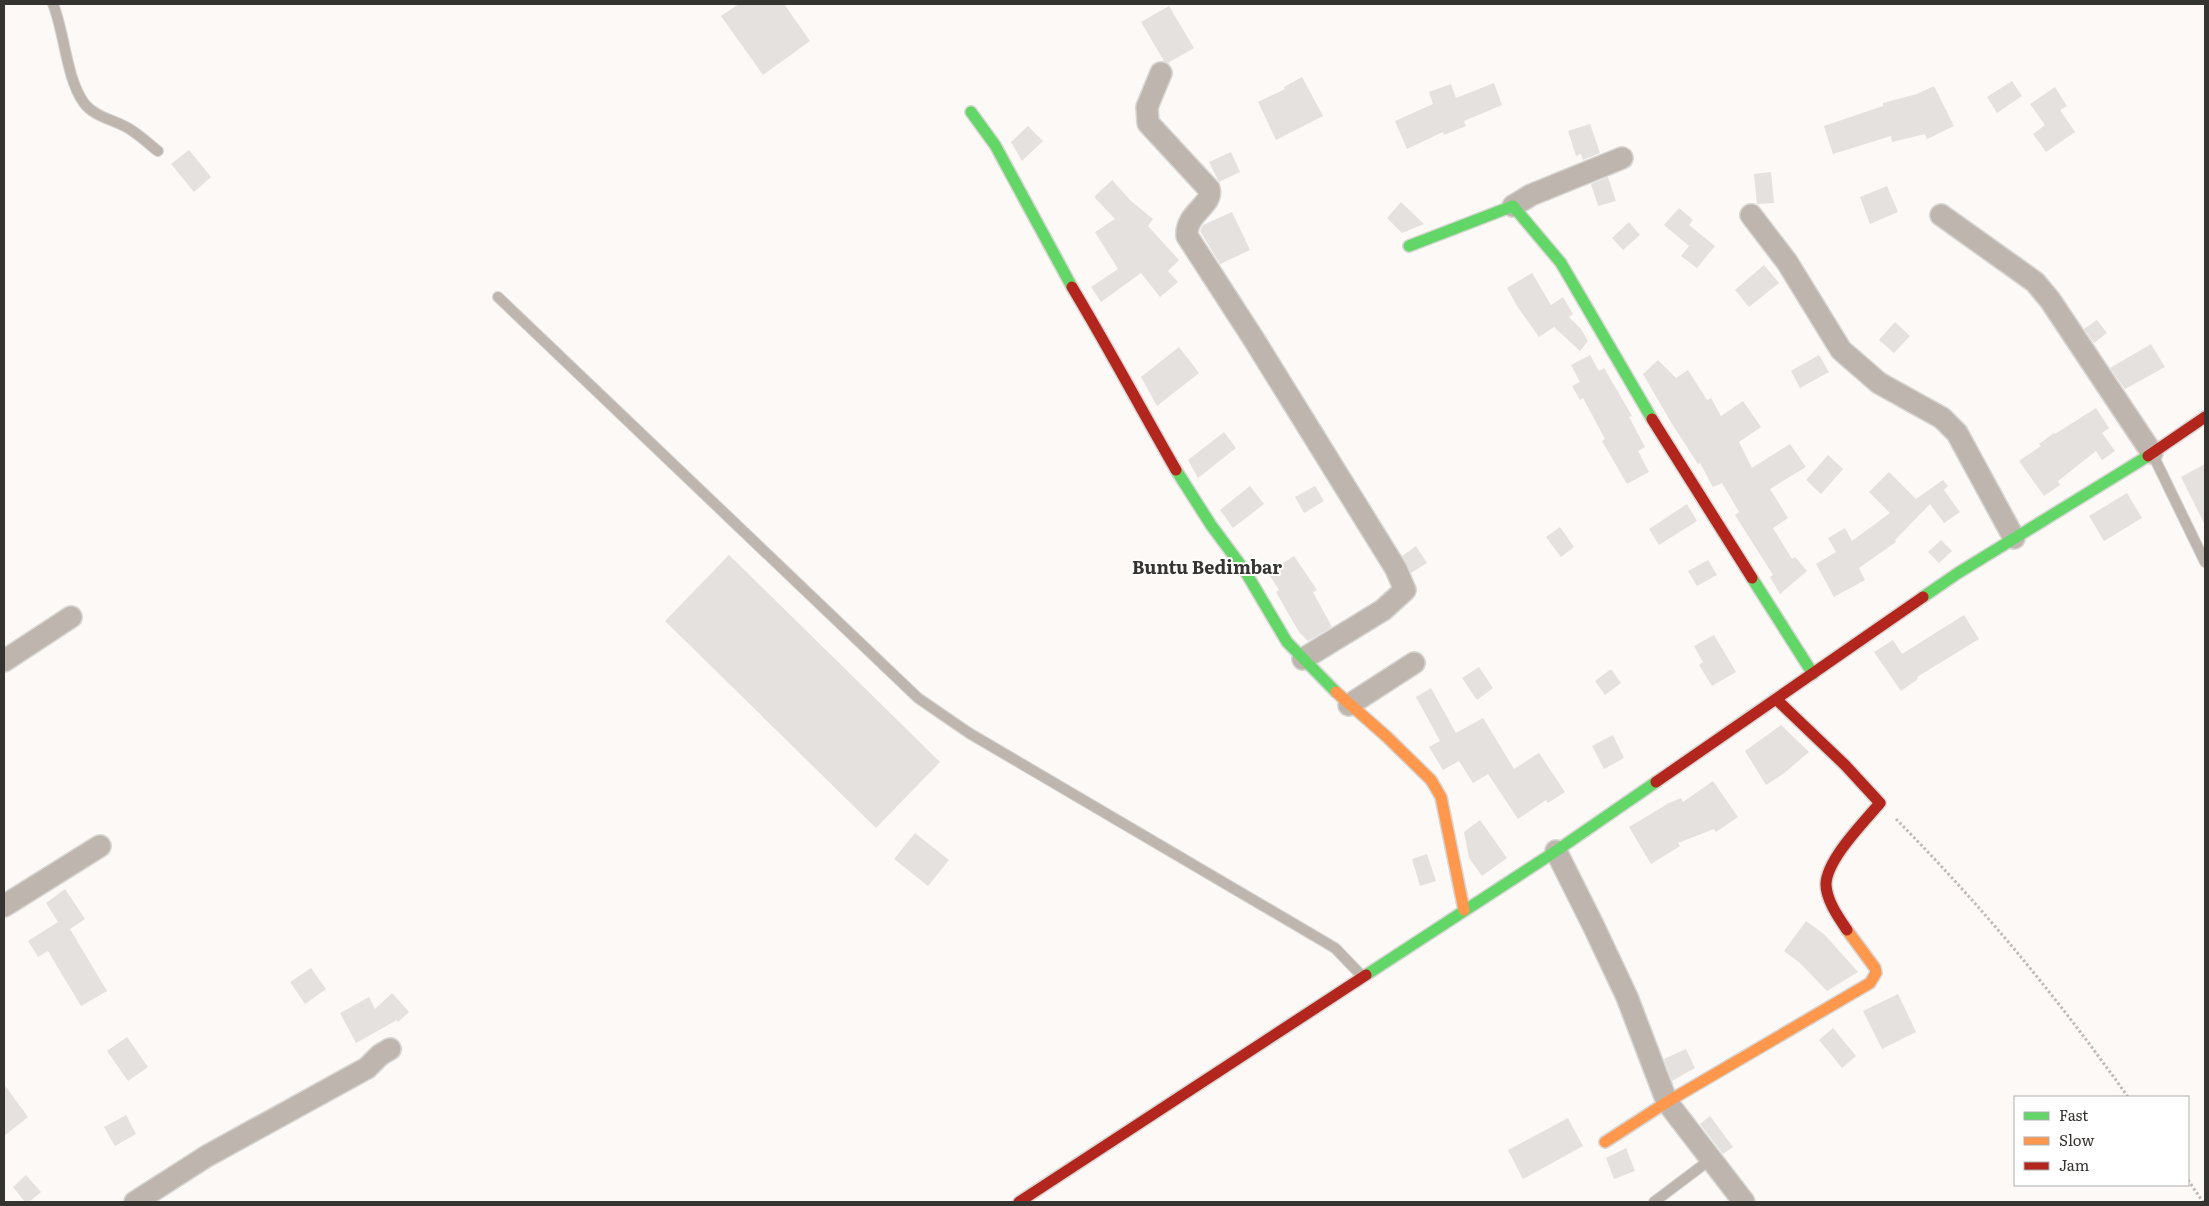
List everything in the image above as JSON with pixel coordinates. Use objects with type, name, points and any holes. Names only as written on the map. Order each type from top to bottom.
[{"type":"street","points":[[1161,73],[1147,107],[1148,123],[1209,189],[1211,194],[1209,199],[1192,216],[1186,228],[1187,236],[1258,346],[1396,569],[1405,590],[1382,610],[1303,659]]},
{"type":"street","points":[[971,112],[995,145],[1017,183],[1070,283],[1114,357],[1131,392],[1185,486],[1211,526],[1245,571],[1287,642],[1349,705],[1422,769],[1441,797],[1464,910]]},
{"type":"street","points":[[1408,246],[1514,206],[1531,195],[1622,158]]},
{"type":"street","points":[[1514,206],[1561,262],[1659,432],[1813,674]]},
{"type":"street","points":[[1751,215],[1788,262],[1841,350],[1879,383],[1942,418],[1957,433],[2014,538]]},
{"type":"street","points":[[1941,215],[2035,282],[2050,300],[2152,453]]},
{"type":"street","points":[[1019,1202],[1040,1194],[1362,977],[1556,852],[1958,573],[2152,453],[2205,417]]},
{"type":"street","points":[[4,661],[71,617]]},
{"type":"street","points":[[1349,705],[1414,663]]},
{"type":"street","points":[[1605,1142],[1667,1102],[1850,996],[1870,983],[1876,973],[1835,908],[1826,884],[1833,863],[1880,803],[1776,699]]},
{"type":"street","points":[[4,906],[100,846]]},
{"type":"street","points":[[1556,852],[1627,997],[1667,1102],[1744,1202]]},
{"type":"street","points":[[135,1202],[207,1156],[367,1068],[380,1055],[390,1049]]},
{"type":"lane","points":[[53,4],[60,23],[69,69],[84,102],[98,114],[134,132],[158,151]]},
{"type":"lane","points":[[498,298],[918,698],[969,733],[1335,948],[1362,977]]},
{"type":"lane","points":[[2152,453],[2205,562]]},
{"type":"lane","points":[[1654,1202],[1711,1159]]},
{"type":"path","points":[[1880,803],[1930,854],[2032,969],[2080,1029],[2127,1096]]},
{"type":"path","points":[[2189,1181],[2203,1202]]},
{"type":"building","points":[[739,4],[784,4],[810,41],[763,75],[721,16]]},
{"type":"building","points":[[1169,6],[1194,48],[1168,63],[1164,61],[1141,22]]},
{"type":"building","points":[[1302,77],[1323,116],[1276,140],[1258,102],[1285,89],[1284,87]]},
{"type":"building","points":[[2012,81],[2022,96],[1997,113],[1987,97]]},
{"type":"building","points":[[1494,83],[1502,105],[1464,121],[1466,126],[1444,135],[1443,132],[1407,149],[1395,121],[1433,104],[1429,92],[1451,84],[1456,98]]},
{"type":"building","points":[[1934,86],[1954,126],[1927,139],[1925,134],[1892,142],[1891,136],[1833,154],[1824,126],[1883,106],[1883,103],[1917,94]]},
{"type":"building","points":[[2055,87],[2067,106],[2060,110],[2075,132],[2046,152],[2033,134],[2045,125],[2030,104]]},
{"type":"building","points":[[1590,124],[1600,153],[1583,160],[1581,154],[1576,156],[1568,131]]},
{"type":"building","points":[[1028,126],[1043,141],[1022,161],[1011,142]]},
{"type":"building","points":[[189,150],[211,177],[194,192],[171,164]]},
{"type":"building","points":[[1231,152],[1240,172],[1219,182],[1209,162]]},
{"type":"building","points":[[1771,172],[1774,203],[1757,204],[1754,174]]},
{"type":"building","points":[[1608,177],[1616,201],[1598,206],[1591,184]]},
{"type":"building","points":[[1112,180],[1131,201],[1153,219],[1148,226],[1179,260],[1168,271],[1178,282],[1160,297],[1141,273],[1101,302],[1091,287],[1118,269],[1095,232],[1115,219],[1094,197]]},
{"type":"building","points":[[1887,186],[1898,212],[1870,224],[1860,197]]},
{"type":"building","points":[[1401,202],[1424,224],[1402,233],[1387,218]]},
{"type":"building","points":[[1679,208],[1693,220],[1689,225],[1715,246],[1697,268],[1681,256],[1689,246],[1664,225]]},
{"type":"building","points":[[1232,212],[1250,250],[1220,264],[1200,231],[1203,225]]},
{"type":"building","points":[[1629,222],[1640,235],[1623,250],[1612,238]]},
{"type":"building","points":[[1764,265],[1779,283],[1749,307],[1735,290]]},
{"type":"building","points":[[1532,273],[1551,305],[1563,297],[1573,314],[1569,317],[1581,329],[1588,341],[1580,351],[1554,327],[1539,337],[1517,306],[1507,288]]},
{"type":"building","points":[[2097,320],[2107,333],[2094,343],[2084,329]]},
{"type":"building","points":[[1895,322],[1910,336],[1894,353],[1879,340]]},
{"type":"building","points":[[2151,344],[2165,367],[2125,389],[2110,368]]},
{"type":"building","points":[[1179,347],[1199,373],[1157,406],[1141,377]]},
{"type":"building","points":[[1590,355],[1599,371],[1604,368],[1632,416],[1629,417],[1645,447],[1638,451],[1649,472],[1627,484],[1602,441],[1605,439],[1583,398],[1580,400],[1572,386],[1580,382],[1571,365]]},
{"type":"building","points":[[1819,355],[1829,372],[1800,388],[1791,371]]},
{"type":"building","points":[[1658,360],[1676,378],[1688,370],[1707,400],[1711,398],[1721,416],[1743,401],[1761,427],[1739,442],[1752,468],[1790,444],[1806,467],[1770,489],[1788,518],[1773,528],[1792,559],[1795,557],[1807,571],[1780,594],[1770,577],[1773,575],[1735,515],[1739,512],[1722,483],[1713,487],[1700,463],[1698,464],[1672,424],[1643,374]]},
{"type":"building","points":[[2096,408],[2109,428],[2102,433],[2115,451],[2102,460],[2096,451],[2058,481],[2060,485],[2044,496],[2019,461],[2041,446],[2039,444],[2054,433]]},
{"type":"building","points":[[1224,432],[1236,448],[1198,478],[1188,460]]},
{"type":"building","points":[[1828,455],[1843,469],[1821,494],[1806,480]]},
{"type":"building","points":[[2205,464],[2205,525],[2181,477]]},
{"type":"building","points":[[1889,472],[1916,499],[1943,480],[1948,486],[1944,490],[1960,512],[1944,523],[1930,504],[1895,540],[1896,542],[1859,568],[1865,580],[1834,597],[1816,564],[1836,552],[1828,538],[1845,528],[1852,541],[1890,513],[1869,492]]},
{"type":"building","points":[[1250,486],[1264,504],[1233,528],[1220,510]]},
{"type":"building","points":[[1315,486],[1324,501],[1304,513],[1295,497]]},
{"type":"building","points":[[2127,493],[2142,518],[2104,541],[2089,516]]},
{"type":"building","points":[[1687,504],[1697,521],[1659,545],[1649,529]]},
{"type":"building","points":[[1560,527],[1574,547],[1561,557],[1546,537]]},
{"type":"building","points":[[1941,540],[1952,551],[1939,563],[1928,552]]},
{"type":"building","points":[[1416,546],[1427,563],[1411,573],[1402,556]]},
{"type":"building","points":[[729,555],[940,762],[876,828],[665,621]]},
{"type":"building","points":[[1294,556],[1317,590],[1313,592],[1332,627],[1308,641],[1299,632],[1276,592],[1279,590],[1268,573]]},
{"type":"building","points":[[1708,560],[1717,575],[1697,586],[1688,571]]},
{"type":"building","points":[[1964,615],[1979,639],[1917,677],[1918,679],[1901,691],[1874,652],[1893,640],[1902,654]]},
{"type":"building","points":[[1714,635],[1736,672],[1712,686],[1699,665],[1703,662],[1694,646]]},
{"type":"building","points":[[1479,667],[1493,688],[1477,700],[1462,678]]},
{"type":"building","points":[[1611,669],[1621,683],[1605,695],[1595,681]]},
{"type":"building","points":[[1431,688],[1456,733],[1483,718],[1514,769],[1539,753],[1565,792],[1548,803],[1546,800],[1518,819],[1488,774],[1473,783],[1459,761],[1443,770],[1429,747],[1440,741],[1416,697]]},
{"type":"building","points":[[1781,725],[1809,752],[1783,774],[1766,785],[1745,751]]},
{"type":"building","points":[[1613,735],[1624,758],[1604,769],[1592,746]]},
{"type":"building","points":[[1713,781],[1738,817],[1716,832],[1714,829],[1678,843],[1680,846],[1651,864],[1629,827],[1669,803],[1681,798],[1683,802]]},
{"type":"building","points":[[1480,820],[1507,858],[1482,876],[1469,858],[1464,832]]},
{"type":"building","points":[[915,833],[949,860],[928,886],[894,859]]},
{"type":"building","points":[[1427,854],[1436,881],[1420,886],[1412,859]]},
{"type":"building","points":[[65,889],[85,919],[70,929],[107,991],[81,1006],[48,951],[38,957],[28,941],[58,922],[46,903]]},
{"type":"building","points":[[1806,921],[1824,934],[1858,972],[1827,991],[1800,963],[1784,951]]},
{"type":"building","points":[[311,968],[326,989],[305,1004],[290,982]]},
{"type":"building","points":[[392,993],[409,1012],[398,1022],[397,1020],[356,1043],[340,1013],[369,997],[375,1009]]},
{"type":"building","points":[[1898,994],[1916,1032],[1882,1049],[1863,1011]]},
{"type":"building","points":[[1833,1028],[1856,1056],[1842,1068],[1819,1040]]},
{"type":"building","points":[[127,1037],[148,1067],[128,1081],[107,1051]]},
{"type":"building","points":[[1686,1049],[1695,1068],[1672,1081],[1664,1059]]},
{"type":"building","points":[[4,1084],[28,1117],[4,1136]]},
{"type":"building","points":[[126,1115],[136,1134],[115,1146],[104,1127]]},
{"type":"building","points":[[1710,1116],[1733,1147],[1723,1154],[1700,1124]]},
{"type":"building","points":[[1568,1118],[1583,1146],[1523,1179],[1508,1150]]},
{"type":"building","points":[[1626,1148],[1635,1171],[1614,1179],[1606,1158]]},
{"type":"building","points":[[26,1175],[41,1192],[29,1202],[25,1202],[13,1187]]},
{"type":"traffic: fast","points":[[971,112],[995,145],[1072,287]]},
{"type":"traffic: fast","points":[[1409,246],[1513,206],[1561,263],[1652,419]]},
{"type":"traffic: fast","points":[[1923,597],[1958,573],[2148,456]]},
{"type":"traffic: fast","points":[[1176,470],[1211,525],[1245,571],[1287,642],[1336,692]]},
{"type":"traffic: fast","points":[[1752,578],[1813,674]]},
{"type":"traffic: fast","points":[[1366,975],[1556,851],[1656,782]]},
{"type":"traffic: slow","points":[[1336,692],[1386,736],[1431,780],[1441,797],[1464,910]]},
{"type":"traffic: slow","points":[[1605,1142],[1667,1102],[1870,983],[1876,973],[1875,968],[1847,930]]},
{"type":"traffic: jam","points":[[1072,287],[1176,470]]},
{"type":"traffic: jam","points":[[2148,456],[2205,417]]},
{"type":"traffic: jam","points":[[1652,419],[1752,578]]},
{"type":"traffic: jam","points":[[1656,782],[1923,597]]},
{"type":"traffic: jam","points":[[1776,699],[1845,765],[1880,803],[1847,841],[1828,874],[1826,884],[1828,896],[1847,930]]},
{"type":"traffic: jam","points":[[1019,1202],[1366,975]]},
{"type":"district","name":"Buntu Bedimbar","points":[[1207,566]]}]
